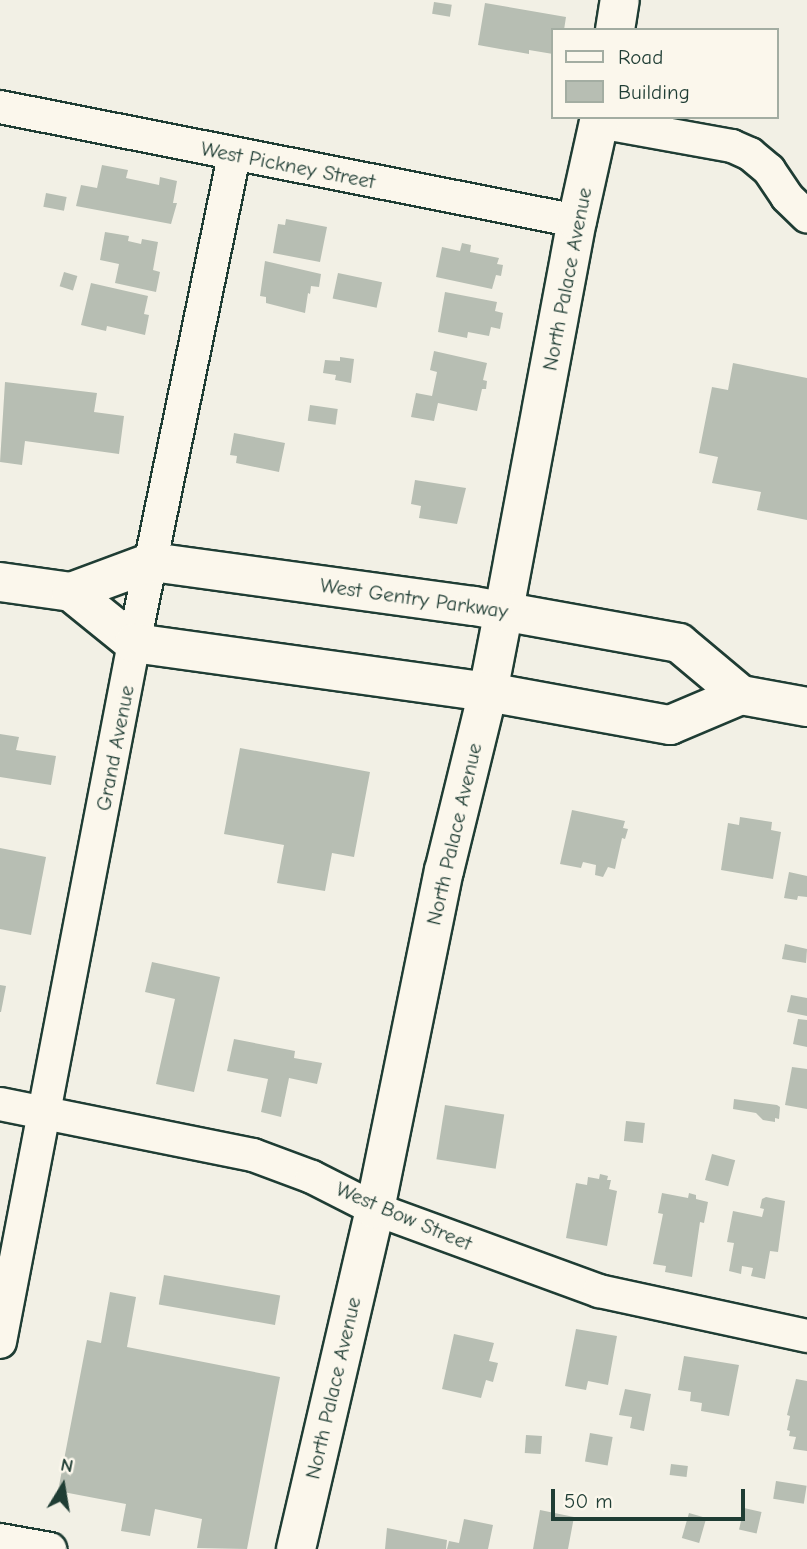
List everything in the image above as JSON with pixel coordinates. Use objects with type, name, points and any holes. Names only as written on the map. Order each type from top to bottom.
[{"type":"main road","points":[[615,28],[620,0]]},
{"type":"main road","name":"North Palace Avenue","points":[[296,1549],[376,1209],[444,871],[488,692],[577,221],[600,119]]},
{"type":"main road","name":"West Gentry Parkway","points":[[0,582],[71,592],[152,562],[504,610],[679,643],[741,695],[807,707]]},
{"type":"main road","points":[[71,592],[134,643],[488,692],[670,725],[741,695]]},
{"type":"street","name":"West Pickney Street","points":[[0,107],[577,221]]},
{"type":"street","points":[[600,119],[732,146],[750,154],[769,170],[787,197],[807,216]]},
{"type":"street","name":"Grand Avenue","points":[[0,1342],[47,1112],[134,643],[234,155]]},
{"type":"street","name":"West Bow Street","points":[[0,1104],[253,1155],[312,1177],[376,1209],[599,1291],[807,1336]]},
{"type":"street","points":[[0,1539],[50,1549]]},
{"type":"building","points":[[434,2],[452,5],[450,17],[432,14]]},
{"type":"building","points":[[485,3],[566,17],[564,28],[552,28],[552,54],[529,50],[529,54],[478,45]]},
{"type":"building","points":[[102,165],[128,170],[126,178],[159,185],[160,177],[177,181],[173,203],[177,203],[171,224],[76,206],[81,185],[97,188]]},
{"type":"building","points":[[46,193],[67,197],[64,211],[43,207]]},
{"type":"building","points":[[286,219],[327,227],[320,262],[273,253],[278,224],[285,225]]},
{"type":"building","points":[[105,232],[129,236],[128,241],[141,244],[142,239],[158,242],[153,270],[160,272],[156,292],[115,283],[119,264],[100,260]]},
{"type":"building","points":[[462,243],[471,245],[470,252],[499,258],[497,264],[503,265],[501,276],[496,275],[492,289],[436,277],[442,247],[460,251]]},
{"type":"building","points":[[265,261],[321,274],[319,287],[311,286],[310,294],[308,293],[305,313],[266,303],[266,297],[260,296]]},
{"type":"building","points":[[64,272],[77,276],[73,290],[60,286]]},
{"type":"building","points":[[338,273],[382,282],[377,308],[333,298]]},
{"type":"building","points":[[91,283],[148,296],[144,314],[149,315],[145,335],[107,326],[106,331],[81,325]]},
{"type":"building","points":[[445,292],[497,302],[495,311],[503,313],[500,329],[491,327],[489,336],[468,332],[467,338],[438,332]]},
{"type":"building","points":[[434,351],[487,363],[483,380],[487,381],[486,389],[482,389],[477,411],[438,403],[434,421],[411,417],[416,393],[432,396],[437,372],[430,370]]},
{"type":"building","points":[[340,357],[354,359],[351,383],[335,380],[336,375],[323,373],[325,360],[340,361]]},
{"type":"building","points":[[733,363],[807,378],[807,520],[757,510],[761,492],[712,483],[718,457],[699,453],[712,387],[728,390]]},
{"type":"building","points":[[5,382],[97,393],[94,412],[124,416],[119,454],[25,441],[22,465],[0,462]]},
{"type":"building","points":[[310,405],[338,409],[336,425],[308,421]]},
{"type":"building","points":[[234,433],[285,443],[279,472],[236,463],[237,456],[230,455]]},
{"type":"building","points":[[415,480],[466,488],[457,524],[419,518],[421,506],[411,504]]},
{"type":"building","points":[[0,734],[19,737],[16,750],[56,756],[51,785],[0,777]]},
{"type":"building","points":[[240,748],[370,772],[354,857],[332,853],[325,891],[277,883],[284,845],[224,834]]},
{"type":"building","points":[[572,810],[625,821],[623,828],[628,829],[625,839],[622,838],[615,869],[608,867],[603,877],[595,875],[596,865],[583,862],[581,868],[560,864]]},
{"type":"building","points":[[740,817],[772,822],[771,830],[781,832],[773,879],[721,870],[728,823],[739,825]]},
{"type":"building","points":[[0,848],[46,857],[31,935],[0,929]]},
{"type":"building","points":[[789,872],[807,876],[807,897],[798,896],[797,900],[784,898]]},
{"type":"building","points":[[785,944],[807,949],[806,963],[782,959]]},
{"type":"building","points":[[152,962],[220,977],[194,1092],[156,1084],[175,999],[145,992]]},
{"type":"building","points":[[0,985],[6,986],[1,1012],[0,1012]]},
{"type":"building","points":[[791,995],[807,998],[807,1016],[787,1012]]},
{"type":"building","points":[[798,1019],[807,1020],[807,1047],[793,1044]]},
{"type":"building","points":[[234,1039],[295,1051],[294,1058],[322,1063],[317,1084],[289,1078],[281,1117],[261,1112],[268,1079],[227,1071]]},
{"type":"building","points":[[792,1067],[807,1069],[807,1109],[785,1105]]},
{"type":"building","points":[[734,1099],[777,1105],[780,1107],[779,1119],[775,1118],[775,1122],[763,1120],[756,1113],[733,1109]]},
{"type":"building","points":[[445,1105],[504,1114],[496,1169],[436,1159]]},
{"type":"building","points":[[626,1121],[645,1123],[643,1143],[624,1141]]},
{"type":"building","points":[[712,1154],[735,1160],[728,1186],[705,1180]]},
{"type":"building","points":[[600,1174],[611,1180],[609,1189],[617,1191],[607,1246],[566,1238],[576,1183],[587,1185],[588,1177],[599,1179]]},
{"type":"building","points":[[662,1193],[688,1198],[689,1193],[696,1195],[696,1199],[708,1202],[704,1223],[700,1222],[692,1277],[665,1272],[666,1266],[653,1264],[663,1214],[658,1213]]},
{"type":"building","points":[[766,1197],[785,1201],[778,1252],[770,1251],[765,1279],[751,1276],[753,1268],[742,1266],[741,1274],[729,1271],[734,1243],[727,1242],[733,1211],[762,1217],[764,1209],[760,1208],[762,1199]]},
{"type":"building","points":[[164,1275],[280,1295],[275,1325],[159,1305]]},
{"type":"building","points":[[110,1292],[136,1297],[127,1347],[280,1377],[247,1549],[197,1548],[202,1519],[155,1509],[150,1536],[121,1531],[126,1504],[58,1491],[87,1340],[101,1343]]},
{"type":"building","points":[[576,1329],[617,1336],[608,1385],[588,1381],[586,1390],[565,1386]]},
{"type":"building","points":[[454,1334],[494,1343],[489,1361],[498,1363],[493,1382],[486,1380],[481,1398],[442,1389]]},
{"type":"building","points":[[684,1356],[739,1365],[729,1416],[701,1411],[702,1403],[690,1401],[691,1392],[678,1390]]},
{"type":"building","points":[[796,1379],[807,1381],[807,1451],[793,1449],[796,1437],[789,1436],[790,1431],[787,1430],[790,1416],[787,1415]]},
{"type":"building","points":[[625,1389],[651,1394],[644,1431],[630,1428],[632,1417],[619,1415]]},
{"type":"building","points":[[590,1433],[613,1437],[608,1466],[585,1462]]},
{"type":"building","points":[[526,1435],[542,1436],[541,1454],[525,1453]]},
{"type":"building","points":[[671,1464],[688,1466],[687,1477],[670,1475]]},
{"type":"building","points":[[776,1481],[807,1486],[804,1504],[773,1499]]},
{"type":"building","points":[[744,1508],[762,1512],[757,1533],[739,1529]]},
{"type":"building","points":[[540,1510],[574,1517],[568,1549],[533,1549]]},
{"type":"building","points":[[689,1513],[706,1518],[699,1543],[682,1538]]},
{"type":"building","points":[[464,1519],[493,1525],[488,1549],[447,1549],[449,1541],[459,1543]]},
{"type":"building","points":[[387,1528],[447,1540],[446,1549],[385,1549]]}]
